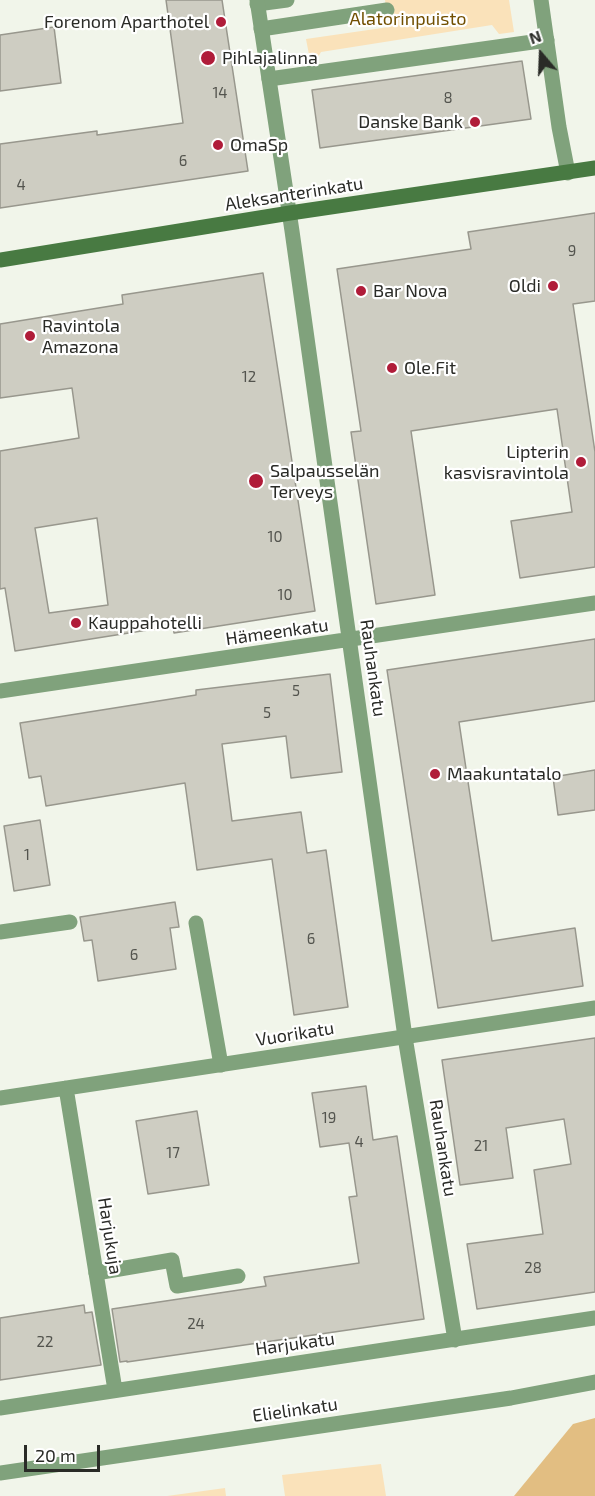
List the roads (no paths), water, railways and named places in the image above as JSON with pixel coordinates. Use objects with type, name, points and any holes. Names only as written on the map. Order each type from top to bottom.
[{"type":"main road","name":"Aleksanterinkatu","points":[[0,260],[290,213],[595,168]]},
{"type":"street","points":[[257,2],[287,0]]},
{"type":"street","points":[[541,0],[559,127],[568,172]]},
{"type":"street","name":"Rauhankatu","points":[[257,2],[290,213],[405,1037],[455,1340]]},
{"type":"street","points":[[261,29],[387,10]]},
{"type":"street","points":[[269,79],[547,40]]},
{"type":"street","name":"Hämeenkatu","points":[[0,691],[595,603]]},
{"type":"street","points":[[0,932],[70,922]]},
{"type":"street","points":[[196,923],[221,1065]]},
{"type":"street","name":"Vuorikatu","points":[[0,1098],[595,1008]]},
{"type":"street","name":"Harjukuja","points":[[66,1088],[115,1390]]},
{"type":"street","points":[[96,1273],[172,1260],[177,1286],[238,1276]]},
{"type":"street","name":"Harjukatu","points":[[0,1408],[595,1318]]},
{"type":"street","name":"Elielinkatu","points":[[0,1473],[511,1398],[595,1382]]},
{"type":"place","name":"Forenom Aparthotel","points":[[221,22]]},
{"type":"place","name":"Pihlajalinna","points":[[208,58]]},
{"type":"place","name":"Danske Bank","points":[[475,122]]},
{"type":"place","name":"OmaSp","points":[[218,145]]},
{"type":"place","name":"Oldi","points":[[553,286]]},
{"type":"place","name":"Bar Nova","points":[[361,291]]},
{"type":"place","name":"Ravintola Amazona","points":[[30,336]]},
{"type":"place","name":"Ole.Fit","points":[[392,368]]},
{"type":"place","name":"Lipterin kasvisravintola","points":[[581,462]]},
{"type":"place","name":"Salpausselän Terveys","points":[[256,481]]},
{"type":"place","name":"Kauppahotelli","points":[[76,623]]},
{"type":"place","name":"Maakuntatalo","points":[[435,774]]},
{"type":"park label","name":"Alatorinpuisto","points":[[408,19]]}]
